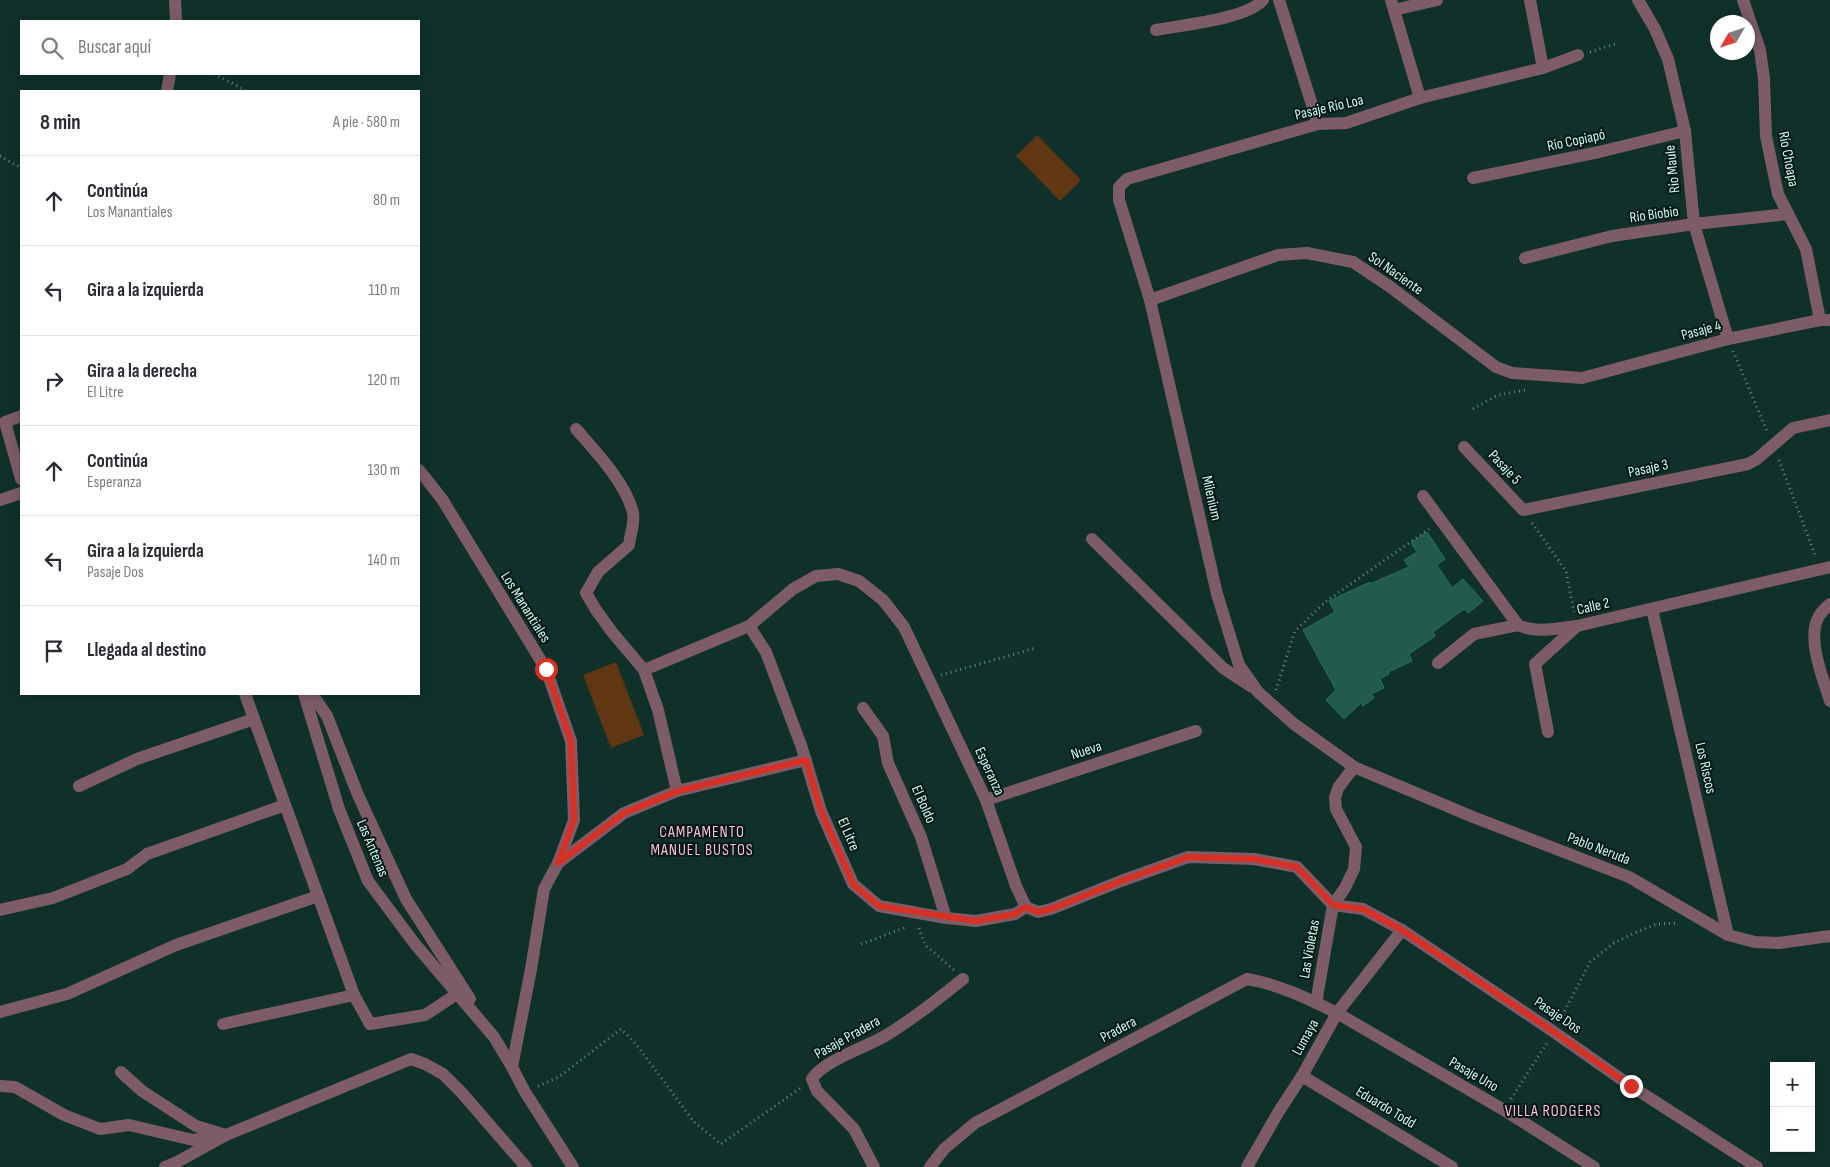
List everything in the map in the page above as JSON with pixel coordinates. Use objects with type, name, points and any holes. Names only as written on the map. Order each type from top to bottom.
[{"type":"street","points":[[175,0],[176,20]]},
{"type":"street","points":[[1156,30],[1240,14],[1258,7],[1264,0]]},
{"type":"street","points":[[1279,0],[1318,124]]},
{"type":"street","points":[[1420,98],[1392,5],[1437,0]]},
{"type":"street","points":[[1530,0],[1543,68]]},
{"type":"street","name":"Río Maule","points":[[1638,0],[1655,29],[1668,58],[1685,131],[1694,224],[1728,339]]},
{"type":"street","name":"Río Choapa","points":[[1743,0],[1760,50],[1764,79],[1766,136],[1778,194],[1806,248],[1825,320]]},
{"type":"street","name":"Pasaje Río Loa","points":[[1119,187],[1127,179],[1318,124],[1346,123],[1420,98],[1543,68],[1578,55]]},
{"type":"street","points":[[167,90],[170,75]]},
{"type":"street","name":"Río Copiapó","points":[[1473,178],[1600,152],[1685,131]]},
{"type":"street","name":"Milenium","points":[[1119,187],[1119,200],[1150,300],[1217,594],[1239,664],[1258,692],[1271,704],[1294,724],[1354,767]]},
{"type":"street","name":"Río Biobio","points":[[1525,258],[1612,236],[1694,224],[1788,214]]},
{"type":"street","name":"Sol Naciente","points":[[1150,300],[1278,255],[1307,252],[1353,262],[1389,286],[1496,367],[1512,373],[1582,378]]},
{"type":"street","name":"Pasaje 4","points":[[1582,378],[1728,339],[1825,320]]},
{"type":"street","points":[[20,416],[5,422],[20,475]]},
{"type":"street","name":"Pasaje 3","points":[[1523,510],[1748,464],[1758,459],[1793,428],[1830,420]]},
{"type":"street","points":[[576,429],[624,491],[633,515],[629,545],[598,572],[586,593],[612,632],[644,670],[658,710],[678,791]]},
{"type":"street","name":"Pasaje 5","points":[[1464,447],[1523,510]]},
{"type":"street","name":"Los Manantiales","points":[[420,471],[442,499],[546,669],[571,741],[574,820],[558,863],[544,889],[512,1067]]},
{"type":"street","points":[[0,500],[20,493]]},
{"type":"street","points":[[1423,496],[1518,625],[1474,634],[1438,663]]},
{"type":"street","points":[[1092,540],[1223,668],[1258,692]]},
{"type":"street","name":"Calle 2","points":[[1518,625],[1525,629],[1535,630],[1577,626],[1830,567]]},
{"type":"street","name":"Esperanza","points":[[644,670],[749,626],[792,588],[816,576],[838,574],[859,581],[883,600],[904,627],[986,800],[1016,886],[1026,907]]},
{"type":"street","points":[[1830,604],[1819,616],[1814,635],[1817,656],[1830,701]]},
{"type":"street","name":"Los Riscos","points":[[1652,609],[1728,935]]},
{"type":"street","name":"El Litre","points":[[749,626],[766,652],[806,760],[821,811],[853,884],[879,906],[946,918],[976,921],[1015,914],[1026,907]]},
{"type":"street","points":[[1548,732],[1535,664],[1577,626]]},
{"type":"street","points":[[245,695],[354,995],[370,1024],[425,1015],[457,994]]},
{"type":"street","name":"Las Antenas","points":[[304,695],[339,809],[368,882],[415,944],[494,1037]]},
{"type":"street","name":"Las Antenas","points":[[313,695],[327,716],[358,795],[406,898],[573,1167]]},
{"type":"street","name":"El Boldo","points":[[863,708],[882,736],[888,763],[921,837],[946,918]]},
{"type":"street","points":[[78,786],[137,759],[254,719]]},
{"type":"street","name":"Nueva","points":[[986,800],[1196,731]]},
{"type":"street","points":[[558,863],[624,813],[678,791],[806,760]]},
{"type":"street","name":"Pablo Neruda","points":[[1354,767],[1473,817],[1629,877],[1728,935],[1755,942],[1779,943],[1830,936]]},
{"type":"street","name":"Las Violetas","points":[[1316,1003],[1333,905],[1345,888],[1354,869],[1356,847],[1336,809],[1335,798],[1338,788],[1354,767]]},
{"type":"street","points":[[0,910],[53,898],[127,869],[147,854],[285,805]]},
{"type":"street","points":[[1026,907],[1038,912],[1051,909],[1188,857],[1254,859],[1297,867],[1333,905]]},
{"type":"street","points":[[0,1012],[67,994],[176,945],[318,896]]},
{"type":"street","name":"Pasaje Dos","points":[[1333,905],[1363,909],[1402,930],[1631,1086],[1757,1167]]},
{"type":"street","name":"Lumaya","points":[[1247,1167],[1279,1111],[1302,1076],[1336,1013],[1402,930]]},
{"type":"street","name":"Pasaje Pradera","points":[[874,1167],[854,1129],[817,1091],[812,1079],[819,1071],[843,1056],[884,1036],[920,1013],[964,979]]},
{"type":"street","name":"Pradera","points":[[930,1167],[944,1149],[975,1123],[1248,979],[1264,982],[1336,1013]]},
{"type":"street","points":[[223,1024],[354,995]]},
{"type":"street","name":"Pasaje Uno","points":[[1336,1013],[1504,1110],[1594,1167]]},
{"type":"street","points":[[165,1167],[226,1135],[412,1059],[443,1074],[526,1167]]},
{"type":"street","points":[[121,1072],[142,1091],[196,1126],[226,1135]]},
{"type":"street","name":"Eduardo Todd","points":[[1302,1076],[1452,1167]]},
{"type":"street","points":[[0,1086],[15,1086],[64,1115],[100,1129],[129,1125],[193,1140],[226,1135]]},
{"type":"path","points":[[1578,55],[1615,44]]},
{"type":"path","points":[[216,75],[246,90]]},
{"type":"path","points":[[0,156],[20,167]]},
{"type":"path","points":[[1523,510],[1566,571],[1577,626]]},
{"type":"path","points":[[1271,704],[1295,631],[1326,602],[1442,520]]},
{"type":"path","points":[[929,679],[1036,648]]},
{"type":"path","points":[[918,922],[925,945],[964,979]]},
{"type":"path","points":[[1504,1110],[1554,1032],[1590,962],[1614,944],[1639,931],[1658,924],[1682,923]]},
{"type":"path","points":[[861,944],[909,926]]},
{"type":"path","points":[[525,1092],[559,1077],[620,1029],[636,1044],[694,1122],[721,1144],[812,1079]]},
{"type":"shaded area","points":[[1037,135],[1081,180],[1060,201],[1016,156]]},
{"type":"shaded area","points":[[616,662],[644,735],[611,748],[583,675]]},
{"type":"building","points":[[1427,532],[1445,559],[1437,565],[1452,588],[1463,579],[1483,601],[1468,613],[1464,609],[1433,632],[1435,636],[1409,654],[1412,661],[1388,672],[1389,674],[1380,679],[1384,688],[1371,694],[1374,698],[1363,706],[1361,703],[1344,719],[1326,700],[1336,690],[1303,630],[1335,612],[1329,601],[1409,567],[1404,560],[1417,552],[1411,543]]},
{"type":"district","name":"CAMPAMENTO MANUEL BUSTOS","points":[[702,840]]},
{"type":"district","name":"VILLA RODGERS","points":[[1553,1110]]},
{"type":"route","points":[[546,669],[571,741],[574,820],[558,863],[583,846],[624,813],[678,791],[806,760],[821,811],[853,884],[879,906],[946,918],[976,921],[1015,914],[1026,907],[1038,912],[1051,909],[1188,857],[1254,859],[1297,867],[1333,905],[1363,909],[1402,930],[1631,1086]]}]
